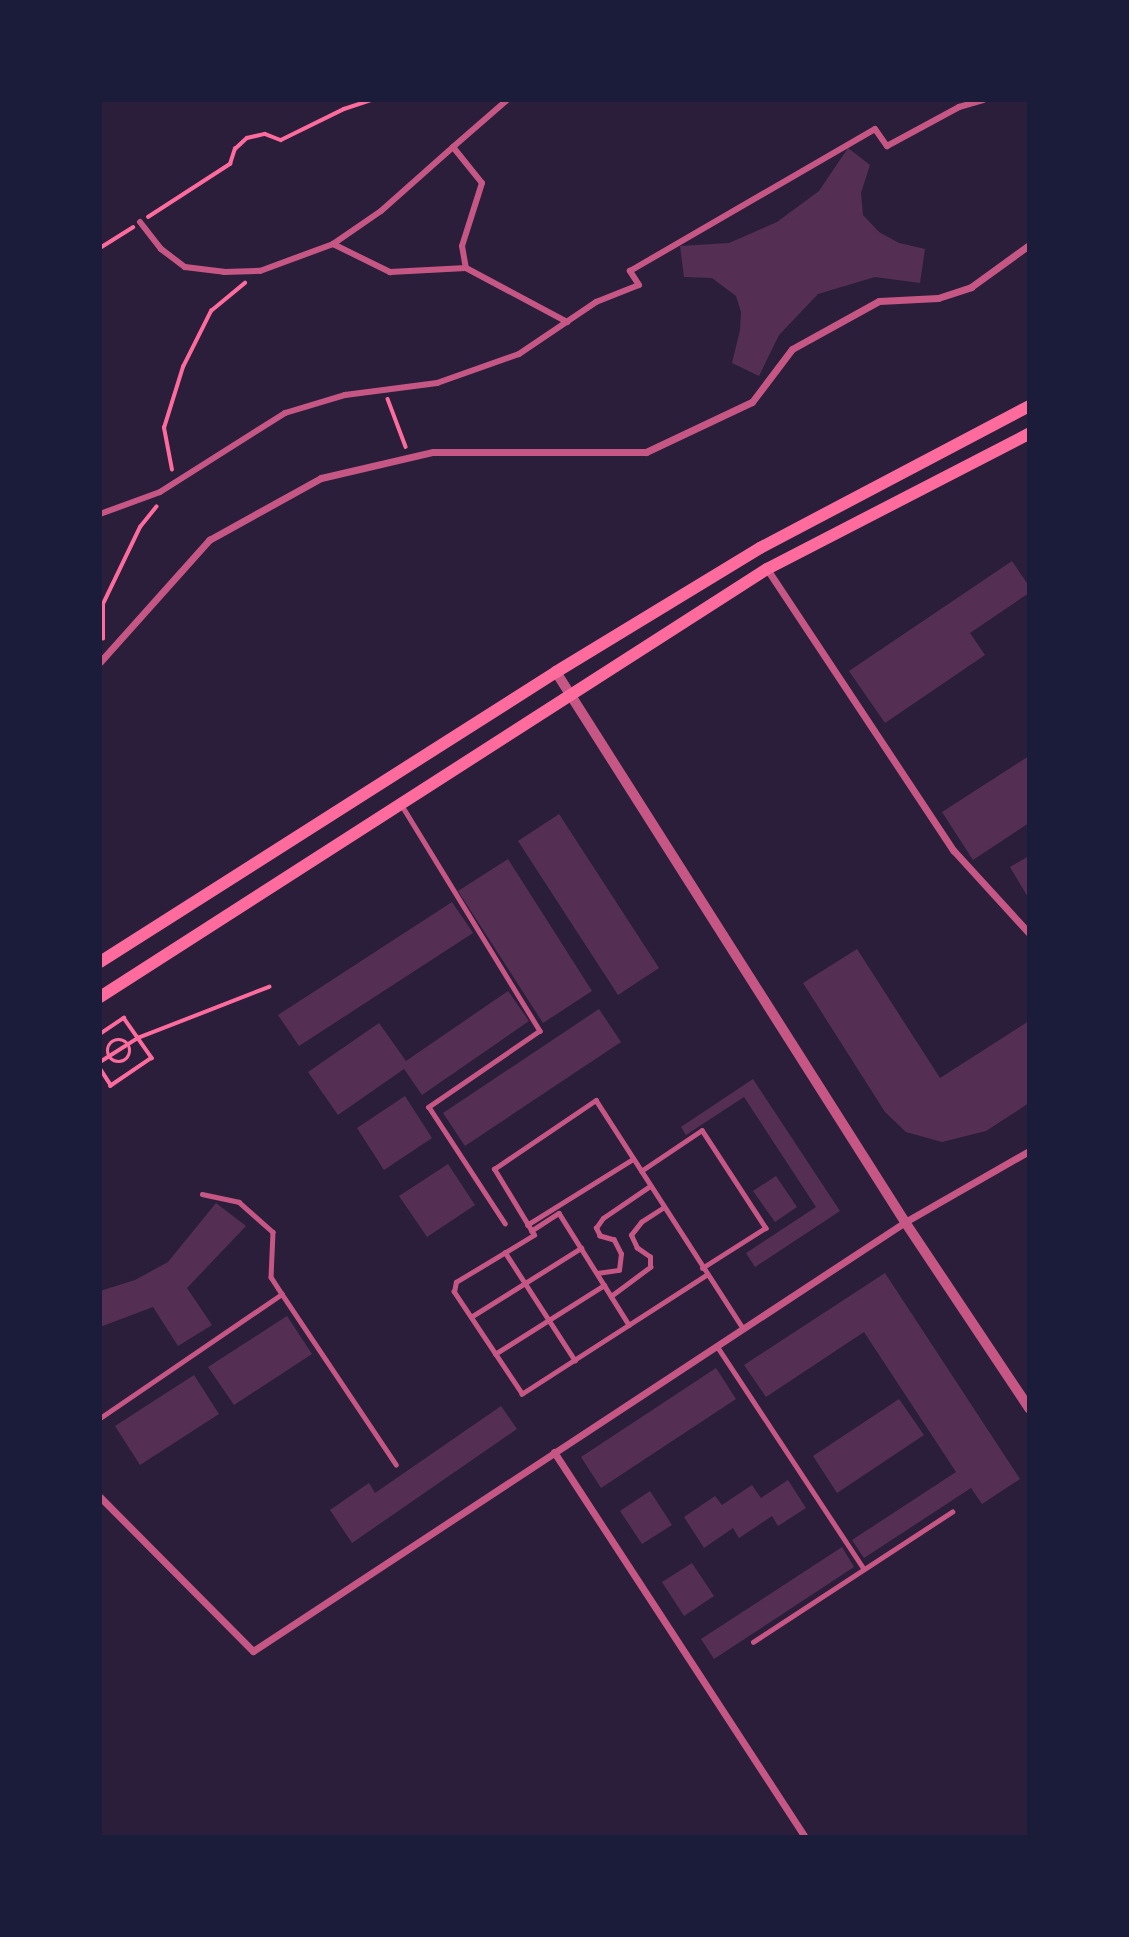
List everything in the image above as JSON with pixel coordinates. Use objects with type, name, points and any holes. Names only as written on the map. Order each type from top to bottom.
[{"type":"main road","points":[[100,962],[556,672],[760,548],[1029,406]]},
{"type":"main road","points":[[100,997],[767,569],[1029,434]]},
{"type":"street","points":[[140,222],[161,249],[185,267],[224,272],[260,271],[333,244],[381,211],[507,100]]},
{"type":"street","points":[[100,514],[160,492],[285,413],[345,395],[437,383],[519,354],[596,302],[639,285],[630,271],[876,129],[887,146],[959,107],[983,100]]},
{"type":"street","points":[[453,147],[482,183],[462,246],[466,268]]},
{"type":"street","points":[[333,244],[390,272],[466,268],[567,322]]},
{"type":"street","points":[[103,660],[209,540],[321,478],[433,452],[646,452],[752,402],[792,349],[879,301],[938,298],[971,287],[1029,245]]},
{"type":"street","points":[[767,569],[954,851],[1029,933]]},
{"type":"street","points":[[556,672],[905,1222],[1029,1408]]},
{"type":"street","points":[[100,1497],[253,1651],[905,1222],[1029,1151]]},
{"type":"street","points":[[554,1452],[805,1837]]},
{"type":"lane","points":[[401,804],[540,1031],[429,1107],[505,1223]]},
{"type":"lane","points":[[707,1275],[522,1394],[454,1292],[456,1282],[534,1235],[494,1169],[596,1100],[743,1329]]},
{"type":"lane","points":[[641,1171],[702,1130],[766,1228],[703,1268]]},
{"type":"lane","points":[[527,1225],[633,1159]]},
{"type":"lane","points":[[597,1273],[619,1270],[621,1254],[614,1240],[600,1236],[596,1228],[603,1217],[650,1186]]},
{"type":"lane","points":[[202,1194],[239,1202],[273,1232],[271,1277],[396,1464]]},
{"type":"lane","points":[[611,1297],[650,1267],[650,1257],[637,1248],[631,1235],[641,1222],[664,1207]]},
{"type":"lane","points":[[531,1231],[559,1213],[629,1325]]},
{"type":"lane","points":[[471,1317],[582,1248]]},
{"type":"lane","points":[[505,1252],[575,1360]]},
{"type":"lane","points":[[495,1354],[604,1285]]},
{"type":"lane","points":[[100,1418],[282,1294]]},
{"type":"lane","points":[[717,1346],[864,1569]]},
{"type":"lane","points":[[753,1642],[952,1512]]},
{"type":"path","points":[[100,248],[230,164],[235,149],[247,138],[265,134],[281,140],[344,108],[371,100]]},
{"type":"path","points":[[103,660],[103,604],[140,527],[174,483],[164,428],[183,367],[211,311],[260,271]]},
{"type":"path","points":[[385,390],[409,458]]},
{"type":"path","points":[[100,1062],[138,1038],[268,987]]},
{"type":"path","points":[[100,1034],[124,1018],[152,1058],[111,1086],[100,1069]]},
{"type":"path","points":[[122,1040],[128,1044],[130,1051],[125,1060],[115,1061],[109,1056],[112,1042],[122,1040]]},
{"type":"shaded area","points":[[100,100],[1029,100],[1029,1837],[100,1837]]},
{"type":"building","points":[[848,148],[870,165],[861,193],[863,215],[879,232],[899,243],[925,249],[920,283],[875,277],[818,294],[779,335],[759,376],[732,363],[740,330],[741,312],[736,296],[712,278],[684,277],[680,246],[729,243],[777,222],[819,191]]},
{"type":"building","points":[[1012,561],[1029,586],[1029,593],[970,633],[985,655],[885,723],[849,671]]},
{"type":"building","points":[[1029,756],[1029,823],[973,860],[942,812]]},
{"type":"building","points":[[559,814],[659,968],[618,995],[518,841]]},
{"type":"building","points":[[1029,856],[1029,899],[1010,867]]},
{"type":"building","points":[[508,859],[592,991],[543,1023],[458,891]]},
{"type":"building","points":[[452,902],[473,933],[299,1046],[278,1015]]},
{"type":"building","points":[[857,949],[940,1078],[1029,1021],[1029,1103],[986,1131],[942,1142],[906,1132],[885,1112],[803,983]]},
{"type":"building","points":[[508,991],[529,1021],[422,1095],[404,1069],[338,1115],[308,1072],[379,1023],[406,1061]]},
{"type":"building","points":[[599,1009],[621,1042],[465,1146],[443,1113]]},
{"type":"building","points":[[753,1079],[840,1211],[755,1267],[746,1253],[816,1207],[744,1097],[686,1135],[681,1127]]},
{"type":"building","points":[[405,1096],[432,1138],[384,1170],[357,1128]]},
{"type":"building","points":[[448,1164],[475,1205],[427,1237],[399,1196]]},
{"type":"building","points":[[776,1176],[797,1207],[775,1222],[753,1191]]},
{"type":"building","points":[[216,1203],[246,1226],[187,1288],[212,1325],[178,1346],[153,1307],[100,1327],[100,1291],[135,1280],[168,1262]]},
{"type":"building","points":[[885,1273],[1020,1479],[982,1504],[971,1488],[864,1558],[852,1540],[956,1472],[864,1332],[766,1397],[744,1365]]},
{"type":"building","points":[[287,1316],[312,1354],[234,1405],[208,1367]]},
{"type":"building","points":[[716,1368],[736,1399],[601,1488],[581,1457]]},
{"type":"building","points":[[194,1375],[219,1414],[140,1465],[115,1426]]},
{"type":"building","points":[[899,1399],[924,1435],[837,1493],[813,1456]]},
{"type":"building","points":[[501,1406],[517,1429],[352,1543],[330,1510],[369,1483],[375,1493]]},
{"type":"building","points":[[788,1480],[806,1508],[778,1526],[772,1516],[739,1538],[733,1528],[704,1548],[684,1517],[715,1496],[722,1505],[752,1485],[761,1498]]},
{"type":"building","points":[[650,1491],[672,1525],[642,1544],[620,1511]]},
{"type":"building","points":[[842,1547],[854,1567],[714,1659],[701,1639]]},
{"type":"building","points":[[692,1563],[714,1596],[684,1616],[662,1582]]}]
